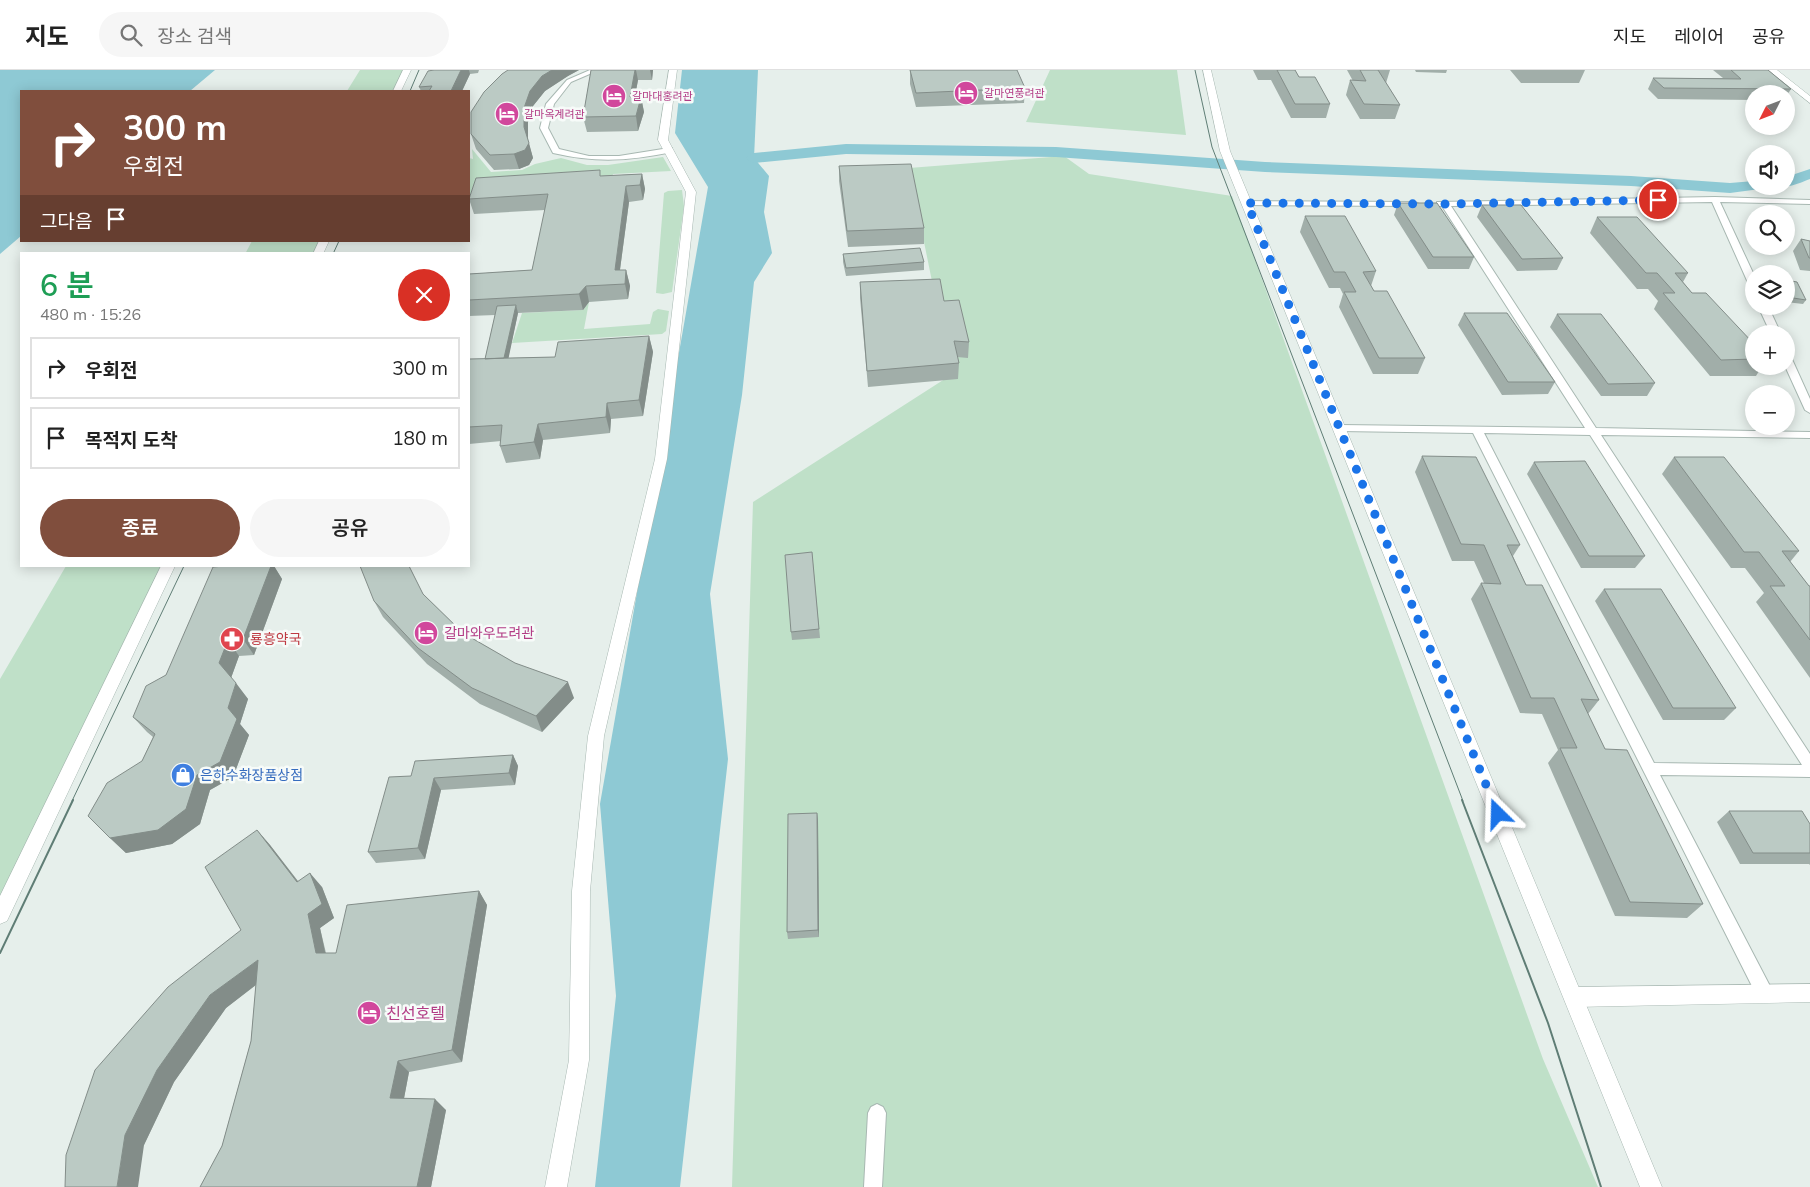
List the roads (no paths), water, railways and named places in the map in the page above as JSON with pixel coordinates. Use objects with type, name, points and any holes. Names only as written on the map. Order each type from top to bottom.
[{"type":"street","points":[[397,90],[407,70]]},
{"type":"street","points":[[556,1187],[579,1060],[581,891],[596,736],[660,459],[691,192],[663,140],[673,70]]},
{"type":"street","points":[[1207,70],[1225,151],[1652,1187]]},
{"type":"street","points":[[1772,70],[1810,100]]},
{"type":"street","points":[[0,915],[168,567]]},
{"type":"street","points":[[1574,997],[1810,993]]},
{"type":"lane","points":[[596,70],[569,82],[550,104],[544,128],[556,151],[589,158],[619,158],[668,150]]},
{"type":"lane","points":[[1810,202],[1715,199],[1440,204],[1592,432],[1810,766]]},
{"type":"lane","points":[[1715,199],[1745,265]]},
{"type":"lane","points":[[1247,203],[1426,204]]},
{"type":"lane","points":[[1794,375],[1810,410]]},
{"type":"lane","points":[[1340,428],[1810,435]]},
{"type":"lane","points":[[1477,430],[1765,994]]},
{"type":"lane","points":[[1650,769],[1810,771]]},
{"type":"lane","points":[[873,1187],[877,1113]]},
{"type":"water","points":[[0,70],[215,70],[191,90],[20,90],[20,237],[0,254]]},
{"type":"water","points":[[682,70],[758,70],[754,158],[769,176],[764,212],[772,253],[754,282],[742,395],[710,594],[728,759],[680,1187],[595,1187],[616,996],[600,804],[708,187],[675,133]]},
{"type":"waterway","points":[[754,158],[846,149],[1056,152],[1265,167],[1631,181],[1730,188],[1745,187]]},
{"type":"waterway","points":[[1795,179],[1810,174]]},
{"type":"tram line","points":[[410,90],[419,70]]},
{"type":"tram line","points":[[1195,70],[1212,147],[1463,801]]},
{"type":"tram line","points":[[334,252],[339,242]]},
{"type":"tram line","points":[[72,801],[184,567]]},
{"type":"tram line","points":[[0,953],[73,800]]},
{"type":"tram line","points":[[1462,800],[1548,1023],[1601,1187]]},
{"type":"place","name":"갈마연풍려관","points":[[966,93]]},
{"type":"place","name":"갈마대홍려관","points":[[614,96]]},
{"type":"place","name":"갈마옥계려관","points":[[507,114]]},
{"type":"place","name":"갈마와우도려관","points":[[426,633]]},
{"type":"place","name":"룡흥약국","points":[[232,639]]},
{"type":"place","name":"은하수화장품상점","points":[[183,775]]},
{"type":"place","name":"친선호텔","points":[[369,1013]]}]
